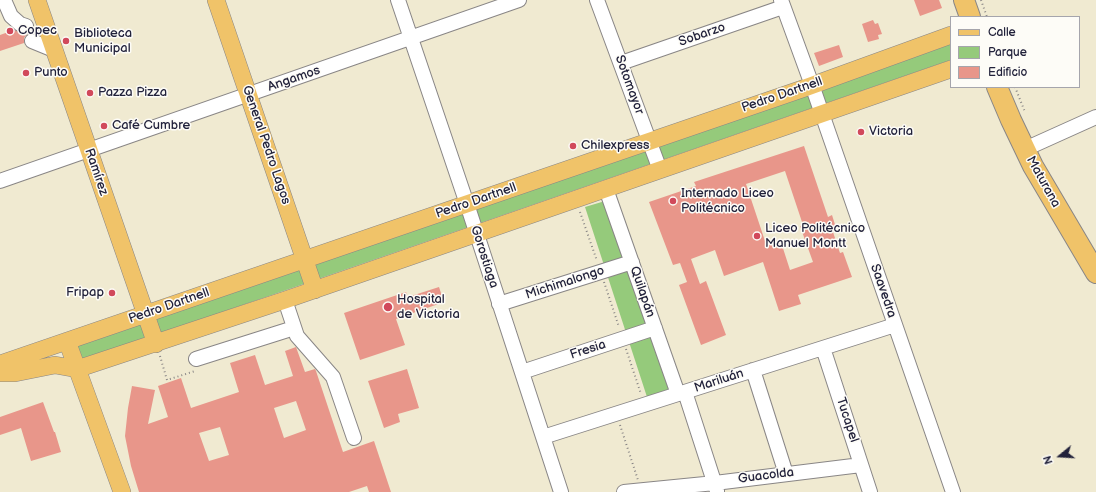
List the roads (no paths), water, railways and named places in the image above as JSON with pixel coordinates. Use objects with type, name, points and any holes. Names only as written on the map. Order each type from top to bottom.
[{"type":"highway","points":[[964,0],[970,16]]},
{"type":"highway","name":"Maturana","points":[[997,88],[1024,149],[1096,273]]},
{"type":"main road","name":"General Pedro Lagos","points":[[216,0],[315,290]]},
{"type":"main road","name":"Ramírez","points":[[38,2],[156,344]]},
{"type":"main road","name":"Pedro Dartnell","points":[[0,364],[812,85],[950,35]]},
{"type":"main road","points":[[0,373],[15,372],[55,364],[76,369],[100,362],[315,290],[950,69]]},
{"type":"main road","points":[[66,341],[122,492]]},
{"type":"main road","points":[[86,395],[89,376],[100,362]]},
{"type":"main road","points":[[76,369],[75,383],[78,398],[114,492]]},
{"type":"street","points":[[4,0],[11,16],[20,24],[26,26],[38,2]]},
{"type":"street","name":"Gorostiaga","points":[[398,0],[561,492]]},
{"type":"street","name":"Angamos","points":[[0,181],[519,0]]},
{"type":"street","name":"Sotomayor","points":[[597,0],[660,170]]},
{"type":"street","name":"Sobarzo","points":[[620,63],[782,3]]},
{"type":"street","name":"Saavedra","points":[[782,3],[812,85],[953,492]]},
{"type":"street","points":[[32,41],[54,50]]},
{"type":"street","points":[[1024,149],[1096,117]]},
{"type":"street","name":"Quilapán","points":[[606,189],[654,328],[681,393],[716,487]]},
{"type":"street","name":"Michimalongo","points":[[499,304],[632,262]]},
{"type":"street","points":[[285,300],[297,336],[334,377],[354,438]]},
{"type":"street","name":"Mariluán","points":[[543,437],[895,325]]},
{"type":"street","points":[[196,359],[294,328]]},
{"type":"street","name":"Fresia","points":[[522,372],[654,328]]},
{"type":"street","name":"Tucapel","points":[[823,348],[870,492]]},
{"type":"street","points":[[753,370],[786,474]]},
{"type":"street","name":"Guacolda","points":[[624,492],[716,487],[786,474],[861,465]]},
{"type":"place","name":"Copec","points":[[10,31]]},
{"type":"place","name":"Biblioteca Municipal","points":[[66,41]]},
{"type":"place","name":"Punto","points":[[26,73]]},
{"type":"place","name":"Pazza Pizza","points":[[90,93]]},
{"type":"place","name":"Café Cumbre","points":[[104,126]]},
{"type":"place","name":"Victoria","points":[[861,132]]},
{"type":"place","name":"Chilexpress","points":[[573,146]]},
{"type":"place","name":"Internado Liceo Politécnico","points":[[673,201]]},
{"type":"place","name":"Liceo Politécnico Manuel Montt","points":[[757,236]]},
{"type":"place","name":"Fripap","points":[[112,293]]},
{"type":"place","name":"Hospital de Victoria","points":[[388,307]]}]
